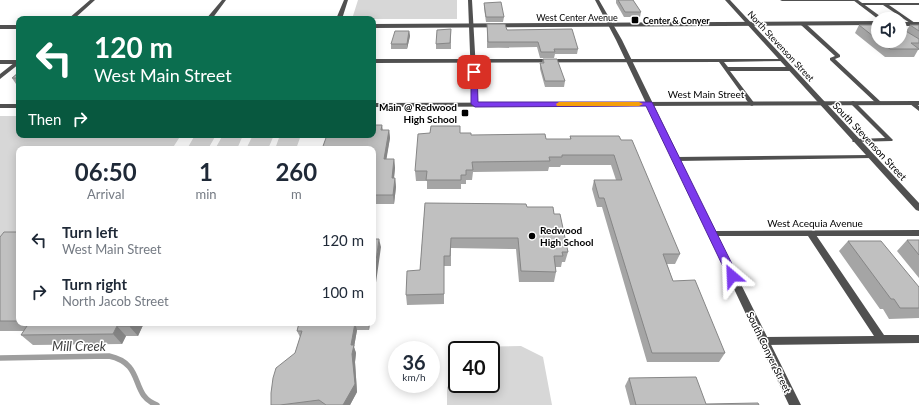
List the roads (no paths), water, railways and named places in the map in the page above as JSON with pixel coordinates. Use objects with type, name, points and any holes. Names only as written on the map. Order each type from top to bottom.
[{"type":"street","points":[[74,16],[93,0]]},
{"type":"street","points":[[211,16],[224,0]]},
{"type":"street","points":[[340,16],[346,0]]},
{"type":"street","points":[[470,0],[475,104]]},
{"type":"street","name":"South Conyer Street","points":[[597,0],[628,60],[795,405]]},
{"type":"street","name":"North Stevenson Street","points":[[726,0],[822,104]]},
{"type":"street","points":[[857,1],[872,12]]},
{"type":"street","name":"West Center Avenue","points":[[376,26],[871,24]]},
{"type":"street","points":[[0,27],[16,27]]},
{"type":"street","points":[[0,77],[16,64]]},
{"type":"street","name":"West Main Street","points":[[376,105],[919,103]]},
{"type":"street","name":"South Stevenson Street","points":[[822,104],[919,208]]},
{"type":"street","points":[[0,106],[16,106]]},
{"type":"street","name":"West Acequia Avenue","points":[[712,234],[919,233]]},
{"type":"lane","points":[[782,0],[919,4]]},
{"type":"lane","points":[[878,0],[916,24]]},
{"type":"lane","points":[[803,24],[838,56],[832,59],[879,103]]},
{"type":"lane","points":[[720,60],[752,104]]},
{"type":"lane","points":[[376,61],[782,60]]},
{"type":"lane","points":[[0,62],[16,62]]},
{"type":"lane","points":[[726,69],[790,68]]},
{"type":"lane","points":[[853,103],[890,140],[855,141]]},
{"type":"lane","points":[[912,103],[919,109]]},
{"type":"lane","points":[[676,159],[870,157]]},
{"type":"lane","points":[[811,234],[881,339]]},
{"type":"lane","points":[[764,341],[919,339]]},
{"type":"waterway","name":"Mill Creek","points":[[0,358],[109,356],[121,360],[128,366],[133,372],[143,394],[148,400],[157,405]]},
{"type":"place","name":"Center & Conyer","points":[[635,20]]},
{"type":"place","name":"Main @ Redwood High School","points":[[465,113]]},
{"type":"place","name":"Redwood High School","points":[[532,236]]}]
